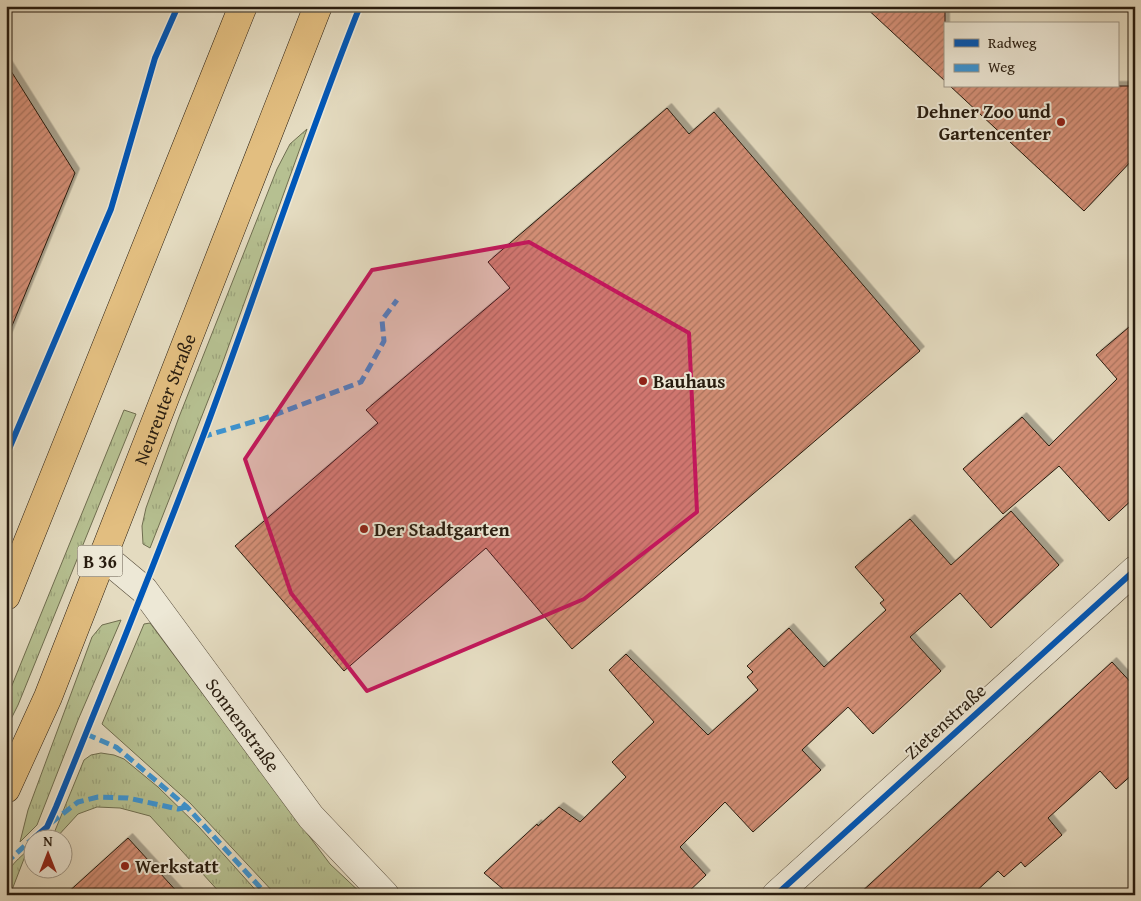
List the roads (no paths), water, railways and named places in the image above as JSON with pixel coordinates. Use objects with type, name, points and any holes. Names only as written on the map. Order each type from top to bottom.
[{"type":"main road","points":[[6,596],[243,6]]},
{"type":"main road","name":"Neureuter Straße","points":[[6,789],[48,697],[318,6]]},
{"type":"street","name":"Sonnenstraße","points":[[102,555],[144,590],[311,817],[386,895]]},
{"type":"street","name":"Zietenstraße","points":[[776,895],[1135,570]]},
{"type":"place","name":"Dehner Zoo und Gartencenter","points":[[1061,122]]},
{"type":"place","name":"Bauhaus","points":[[643,381]]},
{"type":"place","name":"Der Stadtgarten","points":[[364,529]]},
{"type":"place","name":"Werkstatt","points":[[125,866]]}]
